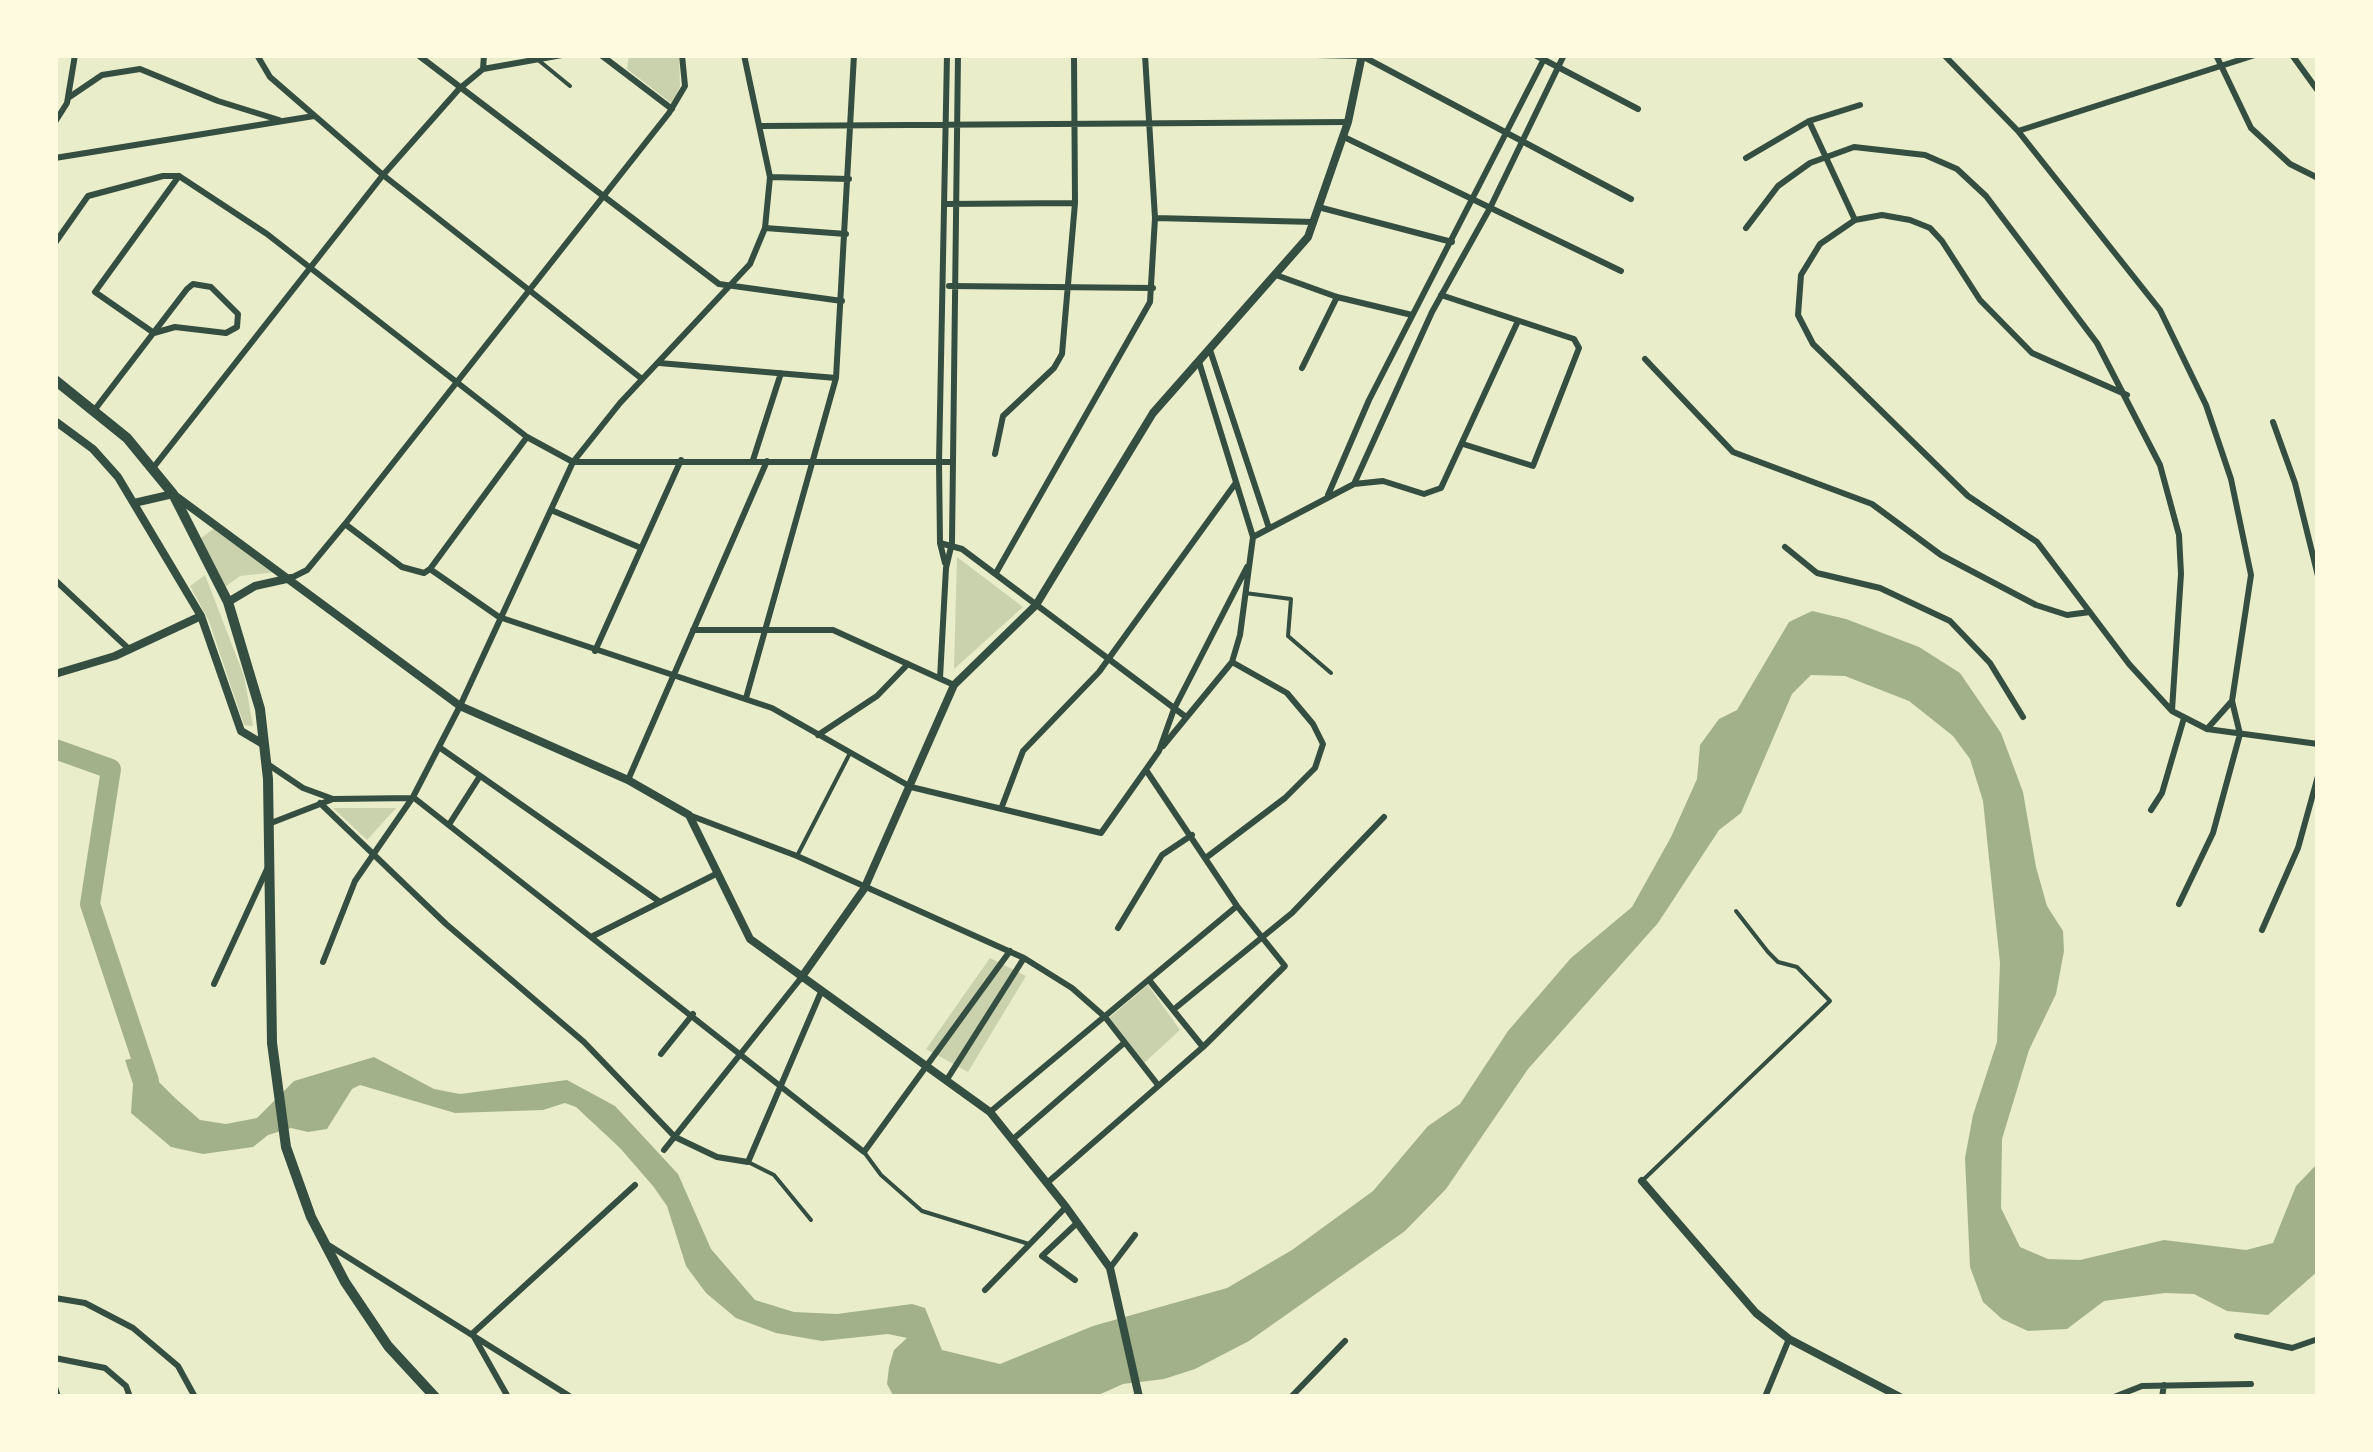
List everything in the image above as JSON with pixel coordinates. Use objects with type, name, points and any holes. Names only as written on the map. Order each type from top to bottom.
[{"type":"main road","points":[[55,380],[96,408],[153,468],[173,494],[228,602],[257,698],[265,762],[271,823],[273,1068],[286,1147],[324,1243],[388,1346],[435,1397]]},
{"type":"street","points":[[55,122],[68,98],[75,55]]},
{"type":"street","points":[[256,55],[270,77],[382,175],[642,379]]},
{"type":"street","points":[[418,55],[730,288],[842,300]]},
{"type":"street","points":[[483,70],[484,55]]},
{"type":"street","points":[[153,468],[382,175],[459,89],[483,70],[562,55]]},
{"type":"street","points":[[601,55],[672,109]]},
{"type":"street","points":[[228,602],[256,586],[291,578],[306,570],[346,524],[672,109],[685,86],[682,55]]},
{"type":"street","points":[[323,962],[340,914],[371,854],[413,798],[440,747],[574,462],[642,379],[750,264],[765,228],[770,178],[744,55]]},
{"type":"street","points":[[746,698],[836,378],[854,55]]},
{"type":"street","points":[[946,568],[940,543],[939,462],[947,55]]},
{"type":"street","points":[[940,678],[946,568],[952,543],[952,286],[958,55]]},
{"type":"street","points":[[995,454],[1003,416],[1060,358],[1075,203],[1074,55]]},
{"type":"street","points":[[996,573],[1150,302],[1156,218],[1145,55]]},
{"type":"street","points":[[1316,55],[1362,55],[1631,199]]},
{"type":"street","points":[[664,1150],[743,1054],[864,888],[954,685],[1036,605],[1153,413],[1276,275],[1316,222],[1344,137],[1362,55]]},
{"type":"street","points":[[1535,55],[1638,110]]},
{"type":"street","points":[[1354,484],[1441,295],[1490,208],[1564,55]]},
{"type":"street","points":[[1944,55],[2018,131],[2160,310],[2206,405],[2231,479],[2251,575],[2232,700],[2240,734],[2213,833],[2179,904]]},
{"type":"street","points":[[2216,55],[2237,105],[2263,142],[2318,178]]},
{"type":"street","points":[[2018,131],[2255,55]]},
{"type":"street","points":[[2292,55],[2318,90]]},
{"type":"street","points":[[1328,495],[1412,316],[1545,57]]},
{"type":"street","points":[[68,98],[102,75],[140,69],[235,108],[283,121]]},
{"type":"street","points":[[1746,158],[1809,121],[1860,105]]},
{"type":"street","points":[[55,158],[314,116]]},
{"type":"street","points":[[1809,121],[1855,220]]},
{"type":"street","points":[[762,126],[1348,122]]},
{"type":"street","points":[[1344,137],[1621,272]]},
{"type":"street","points":[[1746,228],[1778,186],[1827,155],[1854,147],[1925,155],[1957,170],[1986,196],[2097,343],[2160,466],[2178,534],[2181,608],[2172,711]]},
{"type":"street","points":[[55,244],[88,196],[162,176],[179,176],[311,267],[527,436],[574,462],[952,462]]},
{"type":"street","points":[[154,333],[95,292],[179,176]]},
{"type":"street","points":[[770,178],[849,179]]},
{"type":"street","points":[[944,204],[1075,203]]},
{"type":"street","points":[[1322,208],[1452,242]]},
{"type":"street","points":[[2127,395],[2050,364],[2017,340],[1980,300],[1930,228],[1882,214],[1855,220],[1820,244],[1801,275],[1796,300],[1802,328],[1813,344],[1968,496],[2037,542],[2172,711],[2207,729],[2318,744]]},
{"type":"street","points":[[1156,218],[1316,222]]},
{"type":"street","points":[[765,228],[846,234]]},
{"type":"street","points":[[1276,275],[1336,297],[1412,316]]},
{"type":"street","points":[[96,408],[154,333],[193,284],[212,286],[238,314],[237,326],[226,332],[174,327],[154,333]]},
{"type":"street","points":[[940,285],[1152,288]]},
{"type":"street","points":[[1441,295],[1574,340],[1579,348],[1533,466],[1463,444]]},
{"type":"street","points":[[1302,368],[1336,297]]},
{"type":"street","points":[[1254,537],[1354,484],[1383,481],[1430,494],[1446,480],[1518,321]]},
{"type":"street","points":[[1210,350],[1269,528]]},
{"type":"street","points":[[1645,359],[1734,452],[1872,504],[1941,555],[2036,605],[2066,615],[2090,612]]},
{"type":"street","points":[[658,362],[836,378]]},
{"type":"street","points":[[430,569],[499,617],[746,698],[911,786],[1100,833],[1159,751],[1232,662],[1254,537],[1198,362]]},
{"type":"street","points":[[753,460],[781,373]]},
{"type":"street","points":[[55,421],[109,465],[134,503],[201,616],[239,726],[263,744]]},
{"type":"street","points":[[2273,422],[2295,483],[2318,576]]},
{"type":"street","points":[[346,524],[402,567],[424,573],[527,436]]},
{"type":"street","points":[[596,651],[681,460]]},
{"type":"street","points":[[628,780],[767,461]]},
{"type":"street","points":[[1000,809],[1023,751],[1109,659],[1236,483]]},
{"type":"street","points":[[134,503],[173,494],[460,706],[628,780],[689,815],[797,856],[1024,958],[1072,988],[1104,1018],[1158,1085]]},
{"type":"street","points":[[551,510],[641,548]]},
{"type":"street","points":[[940,543],[952,543],[996,573],[1186,718]]},
{"type":"street","points":[[1785,546],[1817,573],[1880,588],[1950,621],[1990,663],[2023,717]]},
{"type":"street","points":[[1159,751],[1174,709],[1247,566]]},
{"type":"street","points":[[55,580],[130,650]]},
{"type":"street","points":[[55,674],[130,650],[201,616]]},
{"type":"street","points":[[693,630],[844,632],[954,685]]},
{"type":"street","points":[[1207,857],[1286,798],[1315,768],[1323,744],[1313,724],[1286,694],[1232,662]]},
{"type":"street","points":[[818,736],[877,696],[908,664]]},
{"type":"street","points":[[2207,729],[2232,700]]},
{"type":"street","points":[[2151,810],[2162,793],[2184,717]]},
{"type":"street","points":[[440,747],[660,902]]},
{"type":"street","points":[[265,762],[302,788],[332,800]]},
{"type":"street","points":[[1046,1183],[1203,1047],[1284,966],[1237,906],[1146,770]]},
{"type":"street","points":[[450,823],[480,776]]},
{"type":"street","points":[[2262,930],[2298,848],[2318,776]]},
{"type":"street","points":[[271,823],[332,800],[413,798],[450,823],[864,1152],[1010,952]]},
{"type":"street","points":[[320,803],[371,854],[577,1035],[675,1138],[717,1157],[748,1162],[821,992]]},
{"type":"street","points":[[689,815],[708,847],[716,874],[744,930],[800,978],[990,1112],[1066,1207],[1110,1268],[1138,1394]]},
{"type":"street","points":[[1173,1010],[1262,939],[1334,874],[1384,817]]},
{"type":"street","points":[[1118,928],[1162,855],[1192,834]]},
{"type":"street","points":[[214,984],[271,860]]},
{"type":"street","points":[[593,936],[716,874]]},
{"type":"street","points":[[990,1112],[1237,906]]},
{"type":"street","points":[[946,1081],[1024,958]]},
{"type":"street","points":[[1149,980],[1203,1047]]},
{"type":"street","points":[[661,1054],[693,1014]]},
{"type":"street","points":[[1012,1140],[1124,1042]]},
{"type":"street","points":[[1642,1181],[1756,1314],[1790,1338],[1900,1397]]},
{"type":"street","points":[[473,1333],[635,1186]]},
{"type":"street","points":[[985,1290],[1066,1207]]},
{"type":"street","points":[[1076,1280],[1042,1256],[1077,1223]]},
{"type":"street","points":[[1110,1268],[1135,1235]]},
{"type":"street","points":[[324,1243],[571,1397]]},
{"type":"street","points":[[55,1298],[100,1309],[158,1346],[178,1366],[195,1397]]},
{"type":"street","points":[[473,1333],[481,1356],[508,1397]]},
{"type":"street","points":[[2238,1336],[2292,1348],[2318,1339]]},
{"type":"street","points":[[1765,1397],[1790,1338]]},
{"type":"street","points":[[1292,1397],[1345,1341]]},
{"type":"street","points":[[55,1358],[106,1368],[117,1376],[130,1397]]},
{"type":"street","points":[[2114,1397],[2142,1386],[2251,1384]]},
{"type":"street","points":[[2162,1397],[2164,1385]]},
{"type":"street","points":[[55,1387],[58,1397]]},
{"type":"lane","points":[[537,59],[570,86]]},
{"type":"lane","points":[[1245,592],[1292,599],[1288,636],[1330,673]]},
{"type":"lane","points":[[797,856],[849,755]]},
{"type":"lane","points":[[1642,1181],[1830,1001],[1797,967],[1778,962],[1736,912]]},
{"type":"lane","points":[[864,1152],[881,1176],[922,1211],[1031,1245]]},
{"type":"lane","points":[[748,1162],[774,1174],[811,1220]]},
{"type":"shaded area","points":[[629,55],[679,55],[680,86],[674,101],[671,103],[627,69]]},
{"type":"shaded area","points":[[216,527],[277,572],[240,576],[225,587],[201,538]]},
{"type":"shaded area","points":[[957,557],[1023,607],[954,669]]},
{"type":"shaded area","points":[[205,575],[244,676],[253,726],[244,725],[209,621],[190,586]]},
{"type":"shaded area","points":[[1812,611],[1846,619],[1919,647],[1960,673],[2001,733],[2023,792],[2036,867],[2047,906],[2063,931],[2064,951],[2056,994],[2029,1050],[2002,1139],[2001,1208],[2020,1247],[2048,1259],[2080,1260],[2164,1240],[2246,1250],[2273,1243],[2296,1186],[2318,1163],[2318,1271],[2268,1315],[2227,1311],[2194,1294],[2165,1293],[2104,1301],[2067,1329],[2028,1331],[2002,1319],[1983,1302],[1970,1267],[1965,1158],[1973,1115],[1997,1042],[2000,963],[1983,801],[1970,759],[1953,736],[1909,701],[1845,676],[1811,675],[1792,694],[1741,813],[1719,830],[1658,923],[1528,1069],[1446,1189],[1405,1231],[1249,1341],[1195,1369],[1164,1379],[1123,1384],[1094,1397],[894,1397],[887,1384],[889,1367],[894,1350],[907,1338],[888,1334],[822,1341],[776,1333],[736,1318],[706,1293],[686,1266],[667,1206],[653,1186],[620,1148],[576,1107],[565,1103],[543,1110],[455,1113],[360,1085],[352,1089],[327,1129],[308,1132],[291,1128],[268,1135],[253,1147],[203,1154],[171,1147],[131,1113],[133,1084],[125,1060],[148,1055],[159,1082],[175,1098],[200,1120],[226,1124],[257,1118],[294,1081],[374,1057],[434,1089],[460,1094],[567,1080],[615,1106],[678,1174],[711,1249],[755,1300],[794,1312],[837,1314],[912,1304],[925,1308],[942,1350],[1000,1364],[1093,1326],[1227,1288],[1292,1250],[1373,1191],[1428,1126],[1460,1104],[1508,1031],[1571,958],[1632,907],[1671,837],[1697,779],[1700,745],[1719,719],[1737,710],[1789,622]]},
{"type":"shaded area","points":[[333,808],[396,808],[367,840]]},
{"type":"shaded area","points":[[990,958],[1026,976],[968,1072],[926,1049]]},
{"type":"shaded area","points":[[1148,985],[1180,1030],[1144,1063],[1109,1018]]},
{"type":"waterway","points":[[55,749],[111,769],[90,904],[149,1081]]}]
